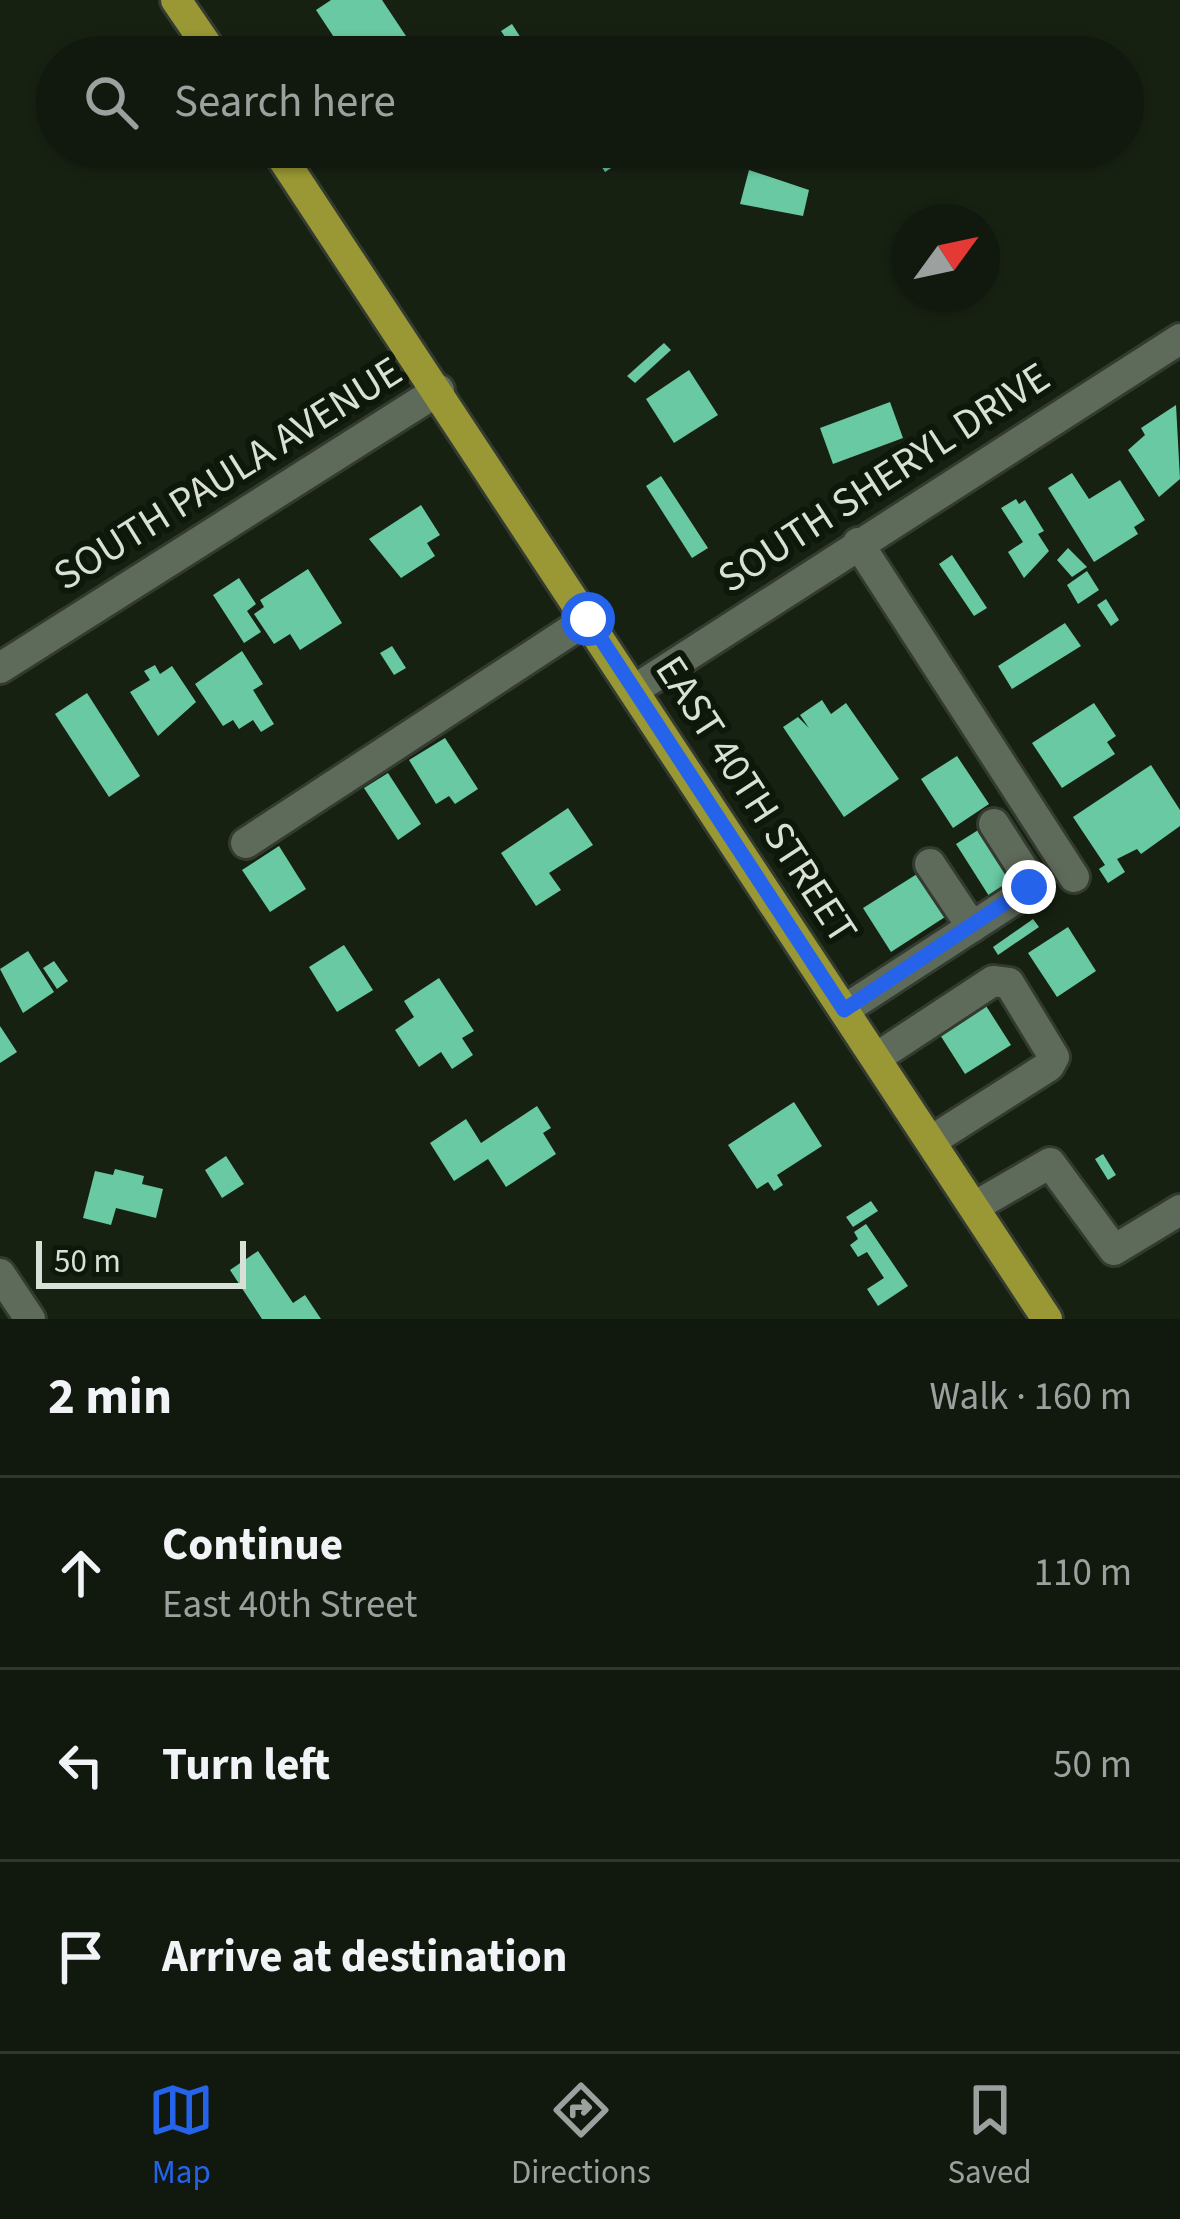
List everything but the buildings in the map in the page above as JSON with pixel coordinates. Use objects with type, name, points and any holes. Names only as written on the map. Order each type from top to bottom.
[{"type":"main road","points":[[176,0],[201,36]]},
{"type":"main road","name":"EAST 40TH STREET","points":[[289,168],[1047,1319]]},
{"type":"street","name":"SOUTH SHERYL DRIVE","points":[[634,690],[1180,339]]},
{"type":"street","name":"SOUTH PAULA AVENUE","points":[[0,668],[439,390]]},
{"type":"street","points":[[858,543],[1074,877]]},
{"type":"street","points":[[246,843],[588,619]]},
{"type":"street","points":[[844,1010],[1029,887],[994,824]]},
{"type":"street","points":[[930,864],[972,927]]},
{"type":"street","points":[[876,1058],[993,981],[1009,983],[1054,1057],[1049,1066],[932,1142]]},
{"type":"street","points":[[974,1207],[1049,1163],[1114,1250],[1180,1210]]},
{"type":"street","points":[[0,1274],[30,1319]]},
{"type":"route","points":[[588,619],[844,1010],[1029,887]]}]
